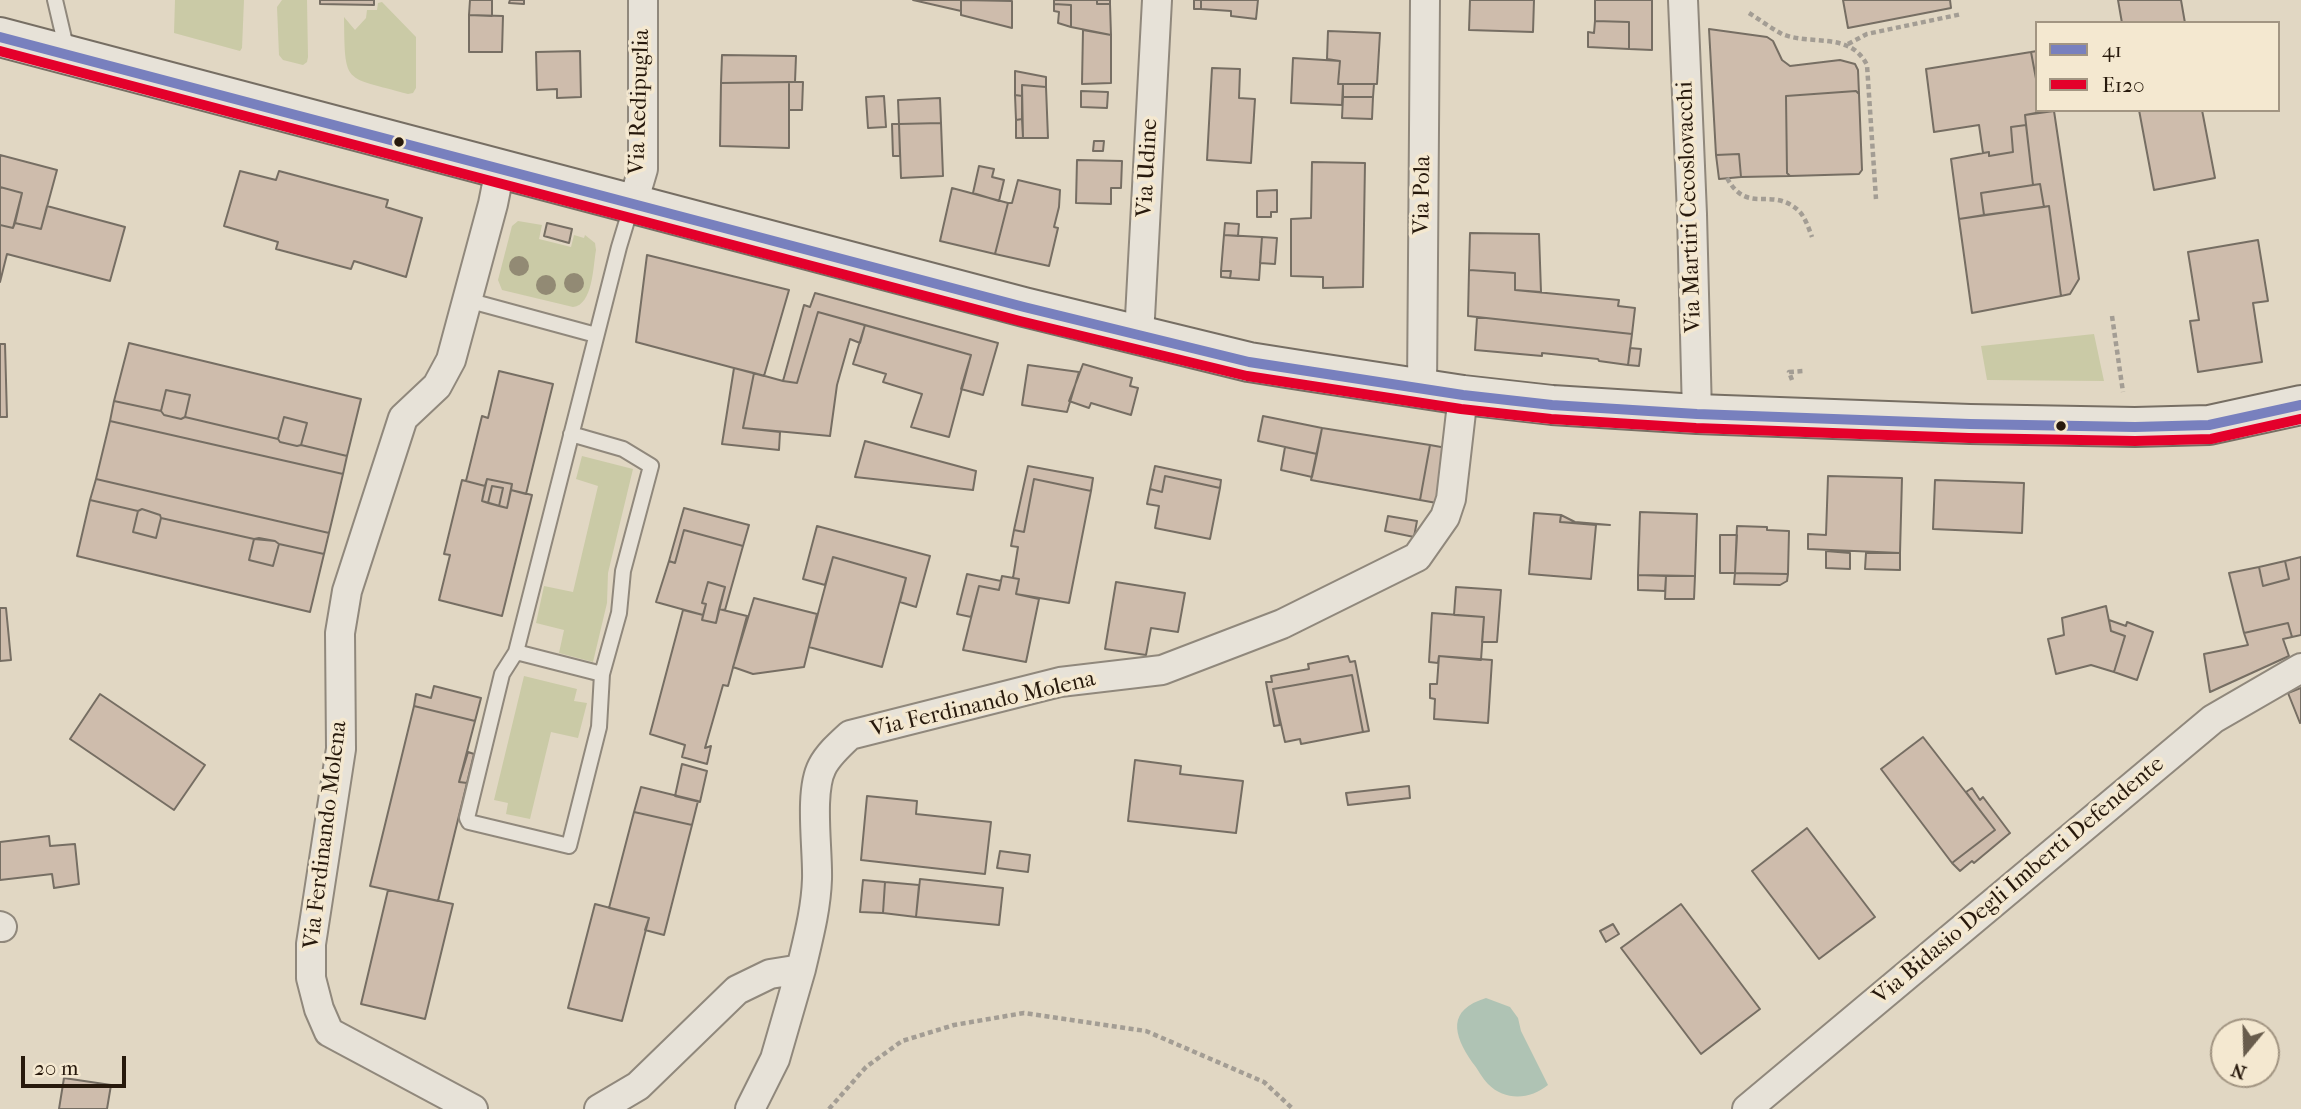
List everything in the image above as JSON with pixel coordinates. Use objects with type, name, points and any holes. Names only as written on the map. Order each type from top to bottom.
[{"type":"street","name":"Via Redipuglia","points":[[633,203],[643,169],[643,0]]},
{"type":"street","name":"Via Udine","points":[[1139,336],[1157,0]]},
{"type":"street","name":"Via Pola","points":[[1422,389],[1425,0]]},
{"type":"street","name":"Via Martiri Cecoslovacchi","points":[[1683,0],[1697,414]]},
{"type":"street","points":[[0,37],[1139,336],[1249,362],[1463,395],[1552,405],[1697,414],[2135,427],[2209,425],[2301,405]]},
{"type":"street","name":"Via Ferdinando Molena","points":[[473,1109],[329,1032],[318,1009],[311,978],[311,944],[341,749],[340,633],[346,591],[404,418],[437,386],[451,360],[500,169]]},
{"type":"street","name":"Via Ferdinando Molena","points":[[750,1109],[775,1059],[812,925],[817,881],[816,792],[821,769],[834,750],[850,735],[1060,682],[1162,670],[1282,624],[1416,556],[1445,517],[1451,499],[1463,395]]},
{"type":"street","name":"Via Bidasio Degli Imberti Defendente","points":[[1747,1109],[2213,719],[2301,668]]},
{"type":"street","points":[[599,1109],[638,1086],[737,990],[770,974],[801,969]]},
{"type":"lane","points":[[55,0],[68,55]]},
{"type":"lane","points":[[571,434],[623,449],[651,466],[623,571],[619,613],[602,674],[599,727],[569,846],[469,822],[467,818],[502,674],[516,652],[571,434],[596,335],[621,237],[633,203]]},
{"type":"lane","points":[[467,300],[596,335]]},
{"type":"lane","points":[[516,652],[602,674]]},
{"type":"path","points":[[1749,13],[1784,35],[1848,44],[1863,56],[1867,65],[1876,199]]},
{"type":"path","points":[[1848,44],[1867,34],[1962,14]]},
{"type":"path","points":[[1727,178],[1733,189],[1743,197],[1771,198],[1800,212],[1812,237]]},
{"type":"path","points":[[2112,316],[2124,397]]},
{"type":"path","points":[[1794,384],[1789,372],[1803,371]]},
{"type":"path","points":[[829,1109],[866,1067],[902,1041],[954,1025],[1024,1013],[1146,1031],[1264,1082],[1293,1109]]},
{"type":"green space","points":[[175,0],[244,0],[240,51],[174,33]]},
{"type":"green space","points":[[282,0],[307,0],[308,57],[303,65],[283,60],[279,55],[277,7]]},
{"type":"green space","points":[[382,2],[416,37],[416,88],[413,93],[408,94],[359,80],[352,75],[348,67],[345,56],[344,17],[355,30],[366,18],[367,10],[377,10],[378,3]]},
{"type":"green space","points":[[518,221],[542,225],[539,239],[571,247],[574,235],[584,238],[585,235],[595,243],[591,284],[585,300],[580,305],[573,307],[502,290],[498,280],[512,226]]},
{"type":"green space","points":[[2094,334],[2104,381],[1987,380],[1981,346]]},
{"type":"green space","points":[[582,456],[633,469],[608,573],[607,603],[593,662],[559,653],[564,630],[536,623],[544,586],[573,592],[598,486],[576,479]]},
{"type":"green space","points":[[524,676],[577,689],[574,701],[587,703],[578,738],[551,732],[530,819],[506,814],[508,803],[494,800]]},
{"type":"shaded area","points":[[1486,998],[1510,1007],[1518,1018],[1521,1031],[1548,1085],[1541,1090],[1526,1096],[1510,1096],[1495,1090],[1486,1082],[1466,1052],[1458,1033],[1459,1016],[1473,1003]]},
{"type":"building","points":[[320,0],[374,0],[374,5],[320,4]]},
{"type":"building","points":[[470,0],[492,0],[492,16],[469,15]]},
{"type":"building","points":[[510,0],[524,0],[524,4],[509,3]]},
{"type":"building","points":[[913,0],[961,0],[961,11]]},
{"type":"building","points":[[961,0],[1012,1],[1012,28],[961,15]]},
{"type":"building","points":[[1054,0],[1097,0],[1097,4],[1110,4],[1111,35],[1071,27],[1071,5],[1054,4]]},
{"type":"building","points":[[1097,0],[1110,0],[1110,4],[1097,4]]},
{"type":"building","points":[[1194,0],[1201,0],[1201,9],[1194,9]]},
{"type":"building","points":[[1201,0],[1258,0],[1256,19],[1231,16],[1231,11],[1201,9]]},
{"type":"building","points":[[1470,0],[1534,0],[1533,32],[1469,30]]},
{"type":"building","points":[[1595,0],[1652,0],[1652,50],[1629,49],[1629,22],[1595,21]]},
{"type":"building","points":[[1843,0],[1950,0],[1951,8],[1848,28]]},
{"type":"building","points":[[2118,0],[2181,0],[2185,21],[2122,21]]},
{"type":"building","points":[[1054,4],[1071,5],[1071,27],[1058,23],[1059,12],[1054,11]]},
{"type":"building","points":[[469,15],[503,16],[502,52],[469,52]]},
{"type":"building","points":[[1595,21],[1629,22],[1629,49],[1588,47],[1588,32],[1594,33]]},
{"type":"building","points":[[1709,29],[1767,37],[1773,41],[1782,60],[1790,66],[1840,60],[1855,64],[1858,70],[1859,94],[1856,91],[1786,96],[1787,173],[1790,176],[1741,177],[1739,154],[1716,155]]},
{"type":"building","points":[[1083,30],[1111,35],[1111,83],[1082,84]]},
{"type":"building","points":[[1328,31],[1380,33],[1377,84],[1338,84],[1340,61],[1327,59]]},
{"type":"building","points":[[580,51],[581,97],[557,98],[557,89],[537,90],[536,52]]},
{"type":"building","points":[[2035,51],[2035,73],[2031,52]]},
{"type":"building","points":[[2031,52],[2035,73],[2035,112],[2041,112],[2025,115],[2026,125],[2011,127],[2013,152],[1989,156],[1989,152],[1983,153],[1979,125],[1934,132],[1926,69]]},
{"type":"building","points":[[722,55],[796,56],[795,82],[721,83]]},
{"type":"building","points":[[1293,58],[1340,61],[1338,84],[1343,84],[1342,105],[1291,103]]},
{"type":"building","points":[[1212,68],[1240,69],[1239,98],[1255,99],[1251,163],[1207,160]]},
{"type":"building","points":[[1015,71],[1046,77],[1046,87],[1022,85],[1022,96],[1015,95]]},
{"type":"building","points":[[789,82],[789,148],[720,146],[721,83]]},
{"type":"building","points":[[789,82],[803,82],[802,110],[789,110]]},
{"type":"building","points":[[1343,84],[1374,84],[1373,97],[1343,97]]},
{"type":"building","points":[[1022,85],[1046,87],[1048,138],[1023,138]]},
{"type":"building","points":[[1081,91],[1108,92],[1107,108],[1081,107]]},
{"type":"building","points":[[1856,91],[1859,94],[1862,170],[1859,174],[1790,176],[1787,173],[1786,96]]},
{"type":"building","points":[[1015,95],[1022,96],[1022,119],[1016,120]]},
{"type":"building","points":[[884,96],[886,127],[868,128],[866,97]]},
{"type":"building","points":[[1343,97],[1373,97],[1372,119],[1342,118]]},
{"type":"building","points":[[940,98],[941,123],[899,124],[898,100]]},
{"type":"building","points":[[2054,112],[2079,279],[2070,294],[2061,296],[2049,206],[2044,207],[2040,184],[2033,185],[2025,115]]},
{"type":"building","points":[[2139,112],[2202,112],[2215,178],[2154,190]]},
{"type":"building","points":[[1022,119],[1023,138],[1016,138],[1016,120]]},
{"type":"building","points":[[941,123],[943,176],[901,178],[899,124]]},
{"type":"building","points":[[892,124],[899,124],[900,156],[893,156]]},
{"type":"building","points":[[2026,125],[2033,185],[1981,193],[1984,215],[1959,219],[1951,159],[1989,152],[1989,156],[2013,152],[2011,127]]},
{"type":"building","points":[[1094,141],[1104,141],[1103,151],[1093,151]]},
{"type":"building","points":[[1739,154],[1741,177],[1719,179],[1716,155]]},
{"type":"building","points":[[0,155],[57,170],[41,229],[15,223],[22,193],[0,187]]},
{"type":"building","points":[[1077,160],[1122,161],[1121,188],[1111,188],[1111,204],[1076,203]]},
{"type":"building","points":[[1312,162],[1365,163],[1363,287],[1323,288],[1323,277],[1291,276],[1291,219],[1311,218]]},
{"type":"building","points":[[979,166],[994,169],[992,177],[1004,180],[999,201],[973,193]]},
{"type":"building","points":[[240,171],[276,180],[279,171],[388,200],[386,207],[422,218],[406,277],[354,261],[351,269],[276,249],[278,242],[224,226]]},
{"type":"building","points":[[1018,180],[1060,190],[1054,227],[1058,228],[1049,266],[995,254],[1008,203],[1012,203]]},
{"type":"building","points":[[2040,184],[2044,207],[1984,215],[1981,193]]},
{"type":"building","points":[[0,187],[22,193],[13,228],[0,225]]},
{"type":"building","points":[[952,188],[1008,203],[995,254],[940,241]]},
{"type":"building","points":[[1277,190],[1277,212],[1271,212],[1271,217],[1257,217],[1257,191]]},
{"type":"building","points":[[47,206],[125,227],[110,281],[7,254],[0,282],[0,225],[13,228],[15,223],[41,229]]},
{"type":"building","points":[[2049,206],[2061,296],[1972,313],[1959,219]]},
{"type":"building","points":[[547,223],[572,229],[569,243],[544,236]]},
{"type":"building","points":[[1225,223],[1239,224],[1238,236],[1224,235]]},
{"type":"building","points":[[1470,233],[1539,234],[1541,292],[1515,290],[1515,273],[1469,270]]},
{"type":"building","points":[[1224,235],[1262,237],[1259,280],[1230,278],[1231,271],[1221,271]]},
{"type":"building","points":[[1262,237],[1277,238],[1275,264],[1260,263]]},
{"type":"building","points":[[2258,240],[2268,301],[2253,303],[2262,362],[2198,372],[2190,321],[2199,320],[2188,252]]},
{"type":"building","points":[[647,255],[789,290],[764,376],[636,342]]},
{"type":"building","points":[[1469,270],[1515,273],[1515,290],[1619,300],[1618,306],[1635,308],[1632,334],[1468,316]]},
{"type":"building","points":[[1221,271],[1231,271],[1230,278],[1221,277]]},
{"type":"building","points":[[815,293],[998,343],[983,395],[961,389],[971,355],[818,312],[797,383],[783,381],[804,305],[810,307]]},
{"type":"building","points":[[818,312],[865,325],[860,343],[850,339],[837,385],[830,436],[743,428],[754,373],[797,383]]},
{"type":"building","points":[[1477,317],[1632,334],[1628,365],[1542,353],[1542,356],[1475,350]]},
{"type":"building","points":[[865,325],[971,355],[949,437],[911,427],[922,394],[883,382],[886,374],[853,364]]},
{"type":"building","points":[[129,343],[361,399],[347,456],[301,445],[307,423],[284,417],[278,439],[185,417],[190,395],[166,390],[161,411],[114,401]]},
{"type":"building","points":[[0,344],[5,344],[7,417],[0,417]]},
{"type":"building","points":[[1630,348],[1641,349],[1639,366],[1628,365]]},
{"type":"building","points":[[1083,364],[1132,378],[1130,386],[1138,388],[1131,415],[1091,403],[1089,408],[1069,401]]},
{"type":"building","points":[[1028,365],[1079,372],[1067,412],[1022,405]]},
{"type":"building","points":[[734,368],[754,373],[743,428],[780,432],[779,450],[722,444]]},
{"type":"building","points":[[499,371],[553,384],[526,494],[511,490],[512,484],[487,479],[485,486],[466,481],[482,416],[488,418]]},
{"type":"building","points":[[166,390],[190,395],[185,417],[181,419],[164,415],[161,411]]},
{"type":"building","points":[[114,401],[161,411],[164,415],[181,419],[185,417],[347,456],[343,474],[110,421]]},
{"type":"building","points":[[1263,416],[1322,428],[1317,454],[1258,441]]},
{"type":"building","points":[[284,417],[307,423],[301,445],[280,442],[278,439]]},
{"type":"building","points":[[110,421],[343,474],[329,533],[96,479]]},
{"type":"building","points":[[1322,428],[1430,445],[1420,500],[1311,480]]},
{"type":"building","points":[[865,441],[976,471],[973,490],[855,477]]},
{"type":"building","points":[[1430,445],[1452,449],[1442,504],[1420,500]]},
{"type":"building","points":[[1285,447],[1317,454],[1312,477],[1281,470]]},
{"type":"building","points":[[1028,466],[1093,478],[1091,491],[1034,479],[1024,532],[1014,530]]},
{"type":"building","points":[[1155,466],[1221,480],[1220,488],[1165,476],[1162,492],[1150,489]]},
{"type":"building","points":[[1165,476],[1220,488],[1210,539],[1155,528],[1159,506],[1147,504],[1150,489],[1162,492]]},
{"type":"building","points":[[1828,476],[1902,478],[1900,553],[1808,549],[1808,534],[1826,535]]},
{"type":"building","points":[[96,479],[329,533],[324,554],[275,541],[254,539],[161,518],[160,515],[142,509],[138,511],[90,500]]},
{"type":"building","points":[[487,479],[512,484],[507,508],[499,506],[503,488],[492,486],[488,503],[482,501]]},
{"type":"building","points":[[1034,479],[1091,491],[1069,603],[1016,594],[1019,579],[1013,578],[1018,547],[1011,546],[1014,530],[1024,532]]},
{"type":"building","points":[[462,480],[485,486],[482,501],[507,508],[511,490],[532,495],[502,616],[439,600],[450,555],[444,554]]},
{"type":"building","points":[[1935,480],[2024,483],[2022,533],[1933,529]]},
{"type":"building","points":[[492,486],[503,488],[499,506],[488,503]]},
{"type":"building","points":[[90,500],[138,511],[133,532],[156,538],[161,518],[254,539],[249,560],[273,566],[279,544],[324,554],[310,612],[77,556]]},
{"type":"building","points":[[684,508],[749,525],[743,546],[684,530],[675,563],[669,561]]},
{"type":"building","points":[[142,509],[160,515],[156,538],[133,532],[138,511]]},
{"type":"building","points":[[1640,512],[1697,514],[1695,576],[1638,575]]},
{"type":"building","points":[[1534,513],[1561,515],[1560,522],[1596,525],[1591,579],[1529,574]]},
{"type":"building","points":[[1561,515],[1575,522],[1610,525],[1560,522]]},
{"type":"building","points":[[1388,516],[1417,521],[1414,537],[1385,531]]},
{"type":"building","points":[[817,526],[930,556],[916,607],[900,602],[906,578],[833,557],[825,585],[803,579]]},
{"type":"building","points":[[1737,526],[1789,531],[1788,574],[1735,573]]},
{"type":"building","points":[[684,530],[743,546],[725,610],[719,609],[725,587],[708,582],[702,603],[706,604],[703,615],[656,602],[669,561],[675,563]]},
{"type":"building","points":[[1720,535],[1737,535],[1735,573],[1720,573]]},
{"type":"building","points":[[254,539],[279,544],[273,566],[249,560]]},
{"type":"building","points":[[1826,551],[1850,553],[1850,569],[1826,568]]},
{"type":"building","points":[[1866,553],[1900,553],[1900,570],[1865,569]]},
{"type":"building","points":[[833,557],[906,578],[882,667],[809,647]]},
{"type":"building","points":[[2301,557],[2301,635],[2292,637],[2288,623],[2244,633],[2229,573],[2259,567],[2263,586],[2289,579],[2285,561]]},
{"type":"building","points":[[2285,561],[2289,579],[2263,586],[2259,567]]},
{"type":"building","points":[[1735,573],[1788,574],[1787,581],[1780,585],[1734,584]]},
{"type":"building","points":[[967,574],[1001,581],[999,590],[979,586],[971,617],[957,614]]},
{"type":"building","points":[[1638,575],[1666,576],[1665,591],[1638,590]]},
{"type":"building","points":[[1002,576],[1019,579],[1016,594],[1039,599],[1026,662],[963,650],[979,586],[999,590]]},
{"type":"building","points":[[1666,576],[1695,576],[1694,599],[1665,599]]},
{"type":"building","points":[[708,582],[725,587],[716,623],[702,620],[706,604],[702,603]]},
{"type":"building","points":[[1116,582],[1185,593],[1178,632],[1151,628],[1146,655],[1105,649]]},
{"type":"building","points":[[1456,587],[1501,590],[1497,642],[1482,642],[1484,617],[1454,615]]},
{"type":"building","points":[[754,598],[817,614],[804,667],[753,674],[733,667]]},
{"type":"building","points":[[2106,606],[2111,631],[2125,636],[2114,672],[2091,665],[2056,674],[2048,639],[2064,635],[2062,618]]},
{"type":"building","points":[[0,608],[6,608],[11,660],[0,661]]},
{"type":"building","points":[[719,609],[747,616],[728,686],[723,685],[705,748],[711,746],[707,764],[682,757],[685,745],[650,734],[683,610],[703,615],[702,620],[716,623]]},
{"type":"building","points":[[1432,613],[1484,617],[1481,660],[1439,656],[1438,663],[1429,662]]},
{"type":"building","points":[[2109,620],[2126,626],[2127,622],[2153,632],[2137,680],[2114,672],[2125,636],[2111,631]]},
{"type":"building","points":[[2288,623],[2292,637],[2283,639],[2289,656],[2210,692],[2204,654],[2248,645],[2244,633]]},
{"type":"building","points":[[1348,656],[1350,662],[1355,661],[1369,731],[1363,732],[1352,675],[1273,689],[1280,725],[1274,726],[1266,682],[1272,682],[1271,676],[1309,669],[1308,664]]},
{"type":"building","points":[[1439,656],[1492,660],[1488,723],[1434,719],[1435,699],[1430,698],[1430,684],[1437,684]]},
{"type":"building","points":[[1352,675],[1363,732],[1301,744],[1300,739],[1285,742],[1273,689]]},
{"type":"building","points":[[434,686],[481,698],[475,721],[414,706],[416,694],[431,698]]},
{"type":"building","points":[[2301,688],[2301,722],[2300,723],[2288,693]]},
{"type":"building","points":[[100,694],[205,765],[174,810],[70,739]]},
{"type":"building","points":[[414,706],[475,721],[459,782],[467,783],[438,901],[370,886]]},
{"type":"building","points":[[1923,737],[1995,830],[1952,863],[1881,769]]},
{"type":"building","points":[[468,752],[474,754],[467,783],[459,782]]},
{"type":"building","points":[[1135,760],[1181,766],[1180,774],[1243,781],[1236,833],[1128,821]]},
{"type":"building","points":[[682,764],[707,771],[700,802],[675,796]]},
{"type":"building","points":[[1409,786],[1410,798],[1348,805],[1346,793]]},
{"type":"building","points":[[641,787],[698,801],[692,825],[634,812]]},
{"type":"building","points":[[1972,788],[1980,800],[1983,797],[2010,833],[1974,863],[1972,861],[1960,871],[1952,863],[1995,830],[1966,792]]},
{"type":"building","points":[[867,796],[917,801],[916,814],[991,822],[985,874],[861,860]]},
{"type":"building","points":[[634,812],[692,825],[664,935],[645,930],[649,918],[609,908]]},
{"type":"building","points":[[1807,828],[1875,917],[1819,959],[1752,871]]},
{"type":"building","points":[[49,836],[50,846],[75,844],[79,884],[54,888],[52,874],[0,880],[0,842]]},
{"type":"building","points":[[1000,851],[1030,855],[1028,872],[997,868]]},
{"type":"building","points":[[920,879],[1003,888],[999,925],[916,917]]},
{"type":"building","points":[[863,880],[885,882],[883,913],[860,912]]},
{"type":"building","points":[[885,882],[919,885],[916,917],[883,913]]},
{"type":"building","points":[[388,890],[453,904],[425,1019],[361,1004]]},
{"type":"building","points":[[595,904],[649,918],[622,1021],[568,1008]]},
{"type":"building","points":[[1681,904],[1760,1009],[1701,1054],[1621,948]]},
{"type":"building","points":[[1613,924],[1619,934],[1606,942],[1600,931]]},
{"type":"building","points":[[64,1078],[111,1085],[107,1109],[59,1109]]},
{"type":"transit line","name":"41","points":[[0,37],[1024,307],[1249,362],[1463,395],[1552,405],[1697,414],[2135,427],[2209,425],[2301,405]]},
{"type":"transit line","name":"E120","points":[[0,51],[1020,321],[1247,376],[1461,409],[1551,419],[1696,428],[2135,441],[2211,439],[2301,419]]}]
